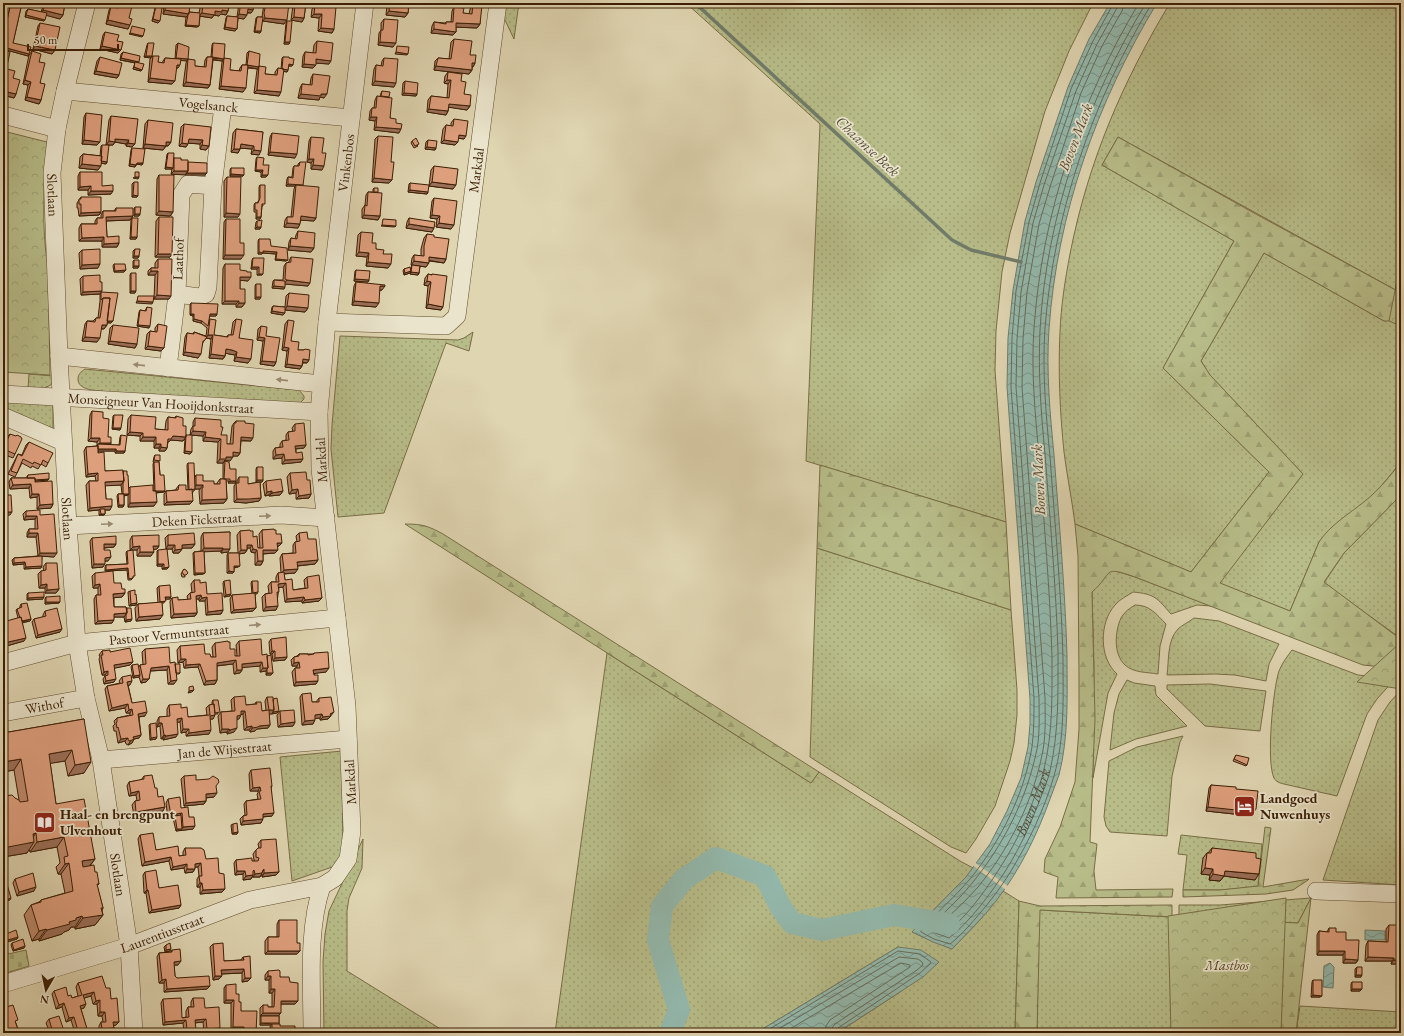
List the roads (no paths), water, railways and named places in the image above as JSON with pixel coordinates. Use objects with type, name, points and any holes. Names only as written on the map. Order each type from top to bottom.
[{"type":"street","name":"Slotlaan","points":[[87,3],[57,129],[52,172],[59,356],[68,526],[77,643],[86,698],[101,760],[128,946],[134,1033]]},
{"type":"street","name":"Vinkenbos","points":[[327,322],[365,3]]},
{"type":"street","name":"Markdal","points":[[322,886],[335,878],[348,859],[352,831],[347,706],[320,469],[319,412],[327,322],[446,326],[457,316],[498,3]]},
{"type":"street","name":"Vogelsanck","points":[[65,91],[351,118]]},
{"type":"street","name":"Laathof","points":[[213,186],[188,184],[181,195],[177,294],[199,297],[206,294],[208,287],[213,186],[223,106]]},
{"type":"street","points":[[3,115],[57,129]]},
{"type":"street","points":[[168,368],[177,294]]},
{"type":"street","points":[[59,356],[321,384]]},
{"type":"street","name":"Monseigneur Van Hooijdonkstraat","points":[[3,394],[319,412]]},
{"type":"street","points":[[3,416],[63,442]]},
{"type":"street","name":"Deken Fickstraat","points":[[68,526],[281,515],[326,518]]},
{"type":"street","name":"Pastoor Vermuntstraat","points":[[3,663],[77,643],[337,618]]},
{"type":"street","name":"Withof","points":[[3,713],[86,698]]},
{"type":"street","name":"Jan de Wijsestraat","points":[[101,760],[348,739]]},
{"type":"street","points":[[312,1033],[311,946],[318,897],[322,886]]},
{"type":"street","name":"Laurentiusstraat","points":[[3,984],[128,946],[250,900],[322,886]]},
{"type":"street","points":[[1316,891],[1401,894]]},
{"type":"water","name":"Boven Mark","points":[[1110,3],[1157,3],[1135,41],[1099,119],[1071,201],[1053,286],[1048,345],[1048,376],[1067,655],[1067,715],[1062,760],[1059,775],[1045,812],[1034,839],[1020,865],[1005,889],[991,907],[952,949],[912,932],[966,877],[990,844],[1007,811],[1021,778],[1028,747],[1030,699],[1007,387],[1008,338],[1013,290],[1025,221],[1036,182],[1068,87],[1089,39]]},
{"type":"water","points":[[1365,930],[1385,931],[1385,940],[1365,940]]},
{"type":"water","points":[[898,947],[921,950],[939,962],[923,977],[837,1033],[756,1033]]},
{"type":"water","points":[[1330,963],[1334,967],[1333,988],[1323,987],[1324,966]]},
{"type":"waterway","name":"Chaamse Beek","points":[[695,3],[952,240],[971,250],[1021,262]]},
{"type":"waterway","points":[[670,1033],[679,1010],[658,940],[662,906],[684,879],[716,858],[765,876],[780,906],[792,923],[822,930],[894,915],[949,924]]},
{"type":"place","name":"Landgoed Nuwenhuys","points":[[1244,806]]},
{"type":"place","name":"Haal- en brengpunt Ulvenhout","points":[[44,822]]},
{"type":"park label","name":"Mastbos","points":[[1227,965]]}]
